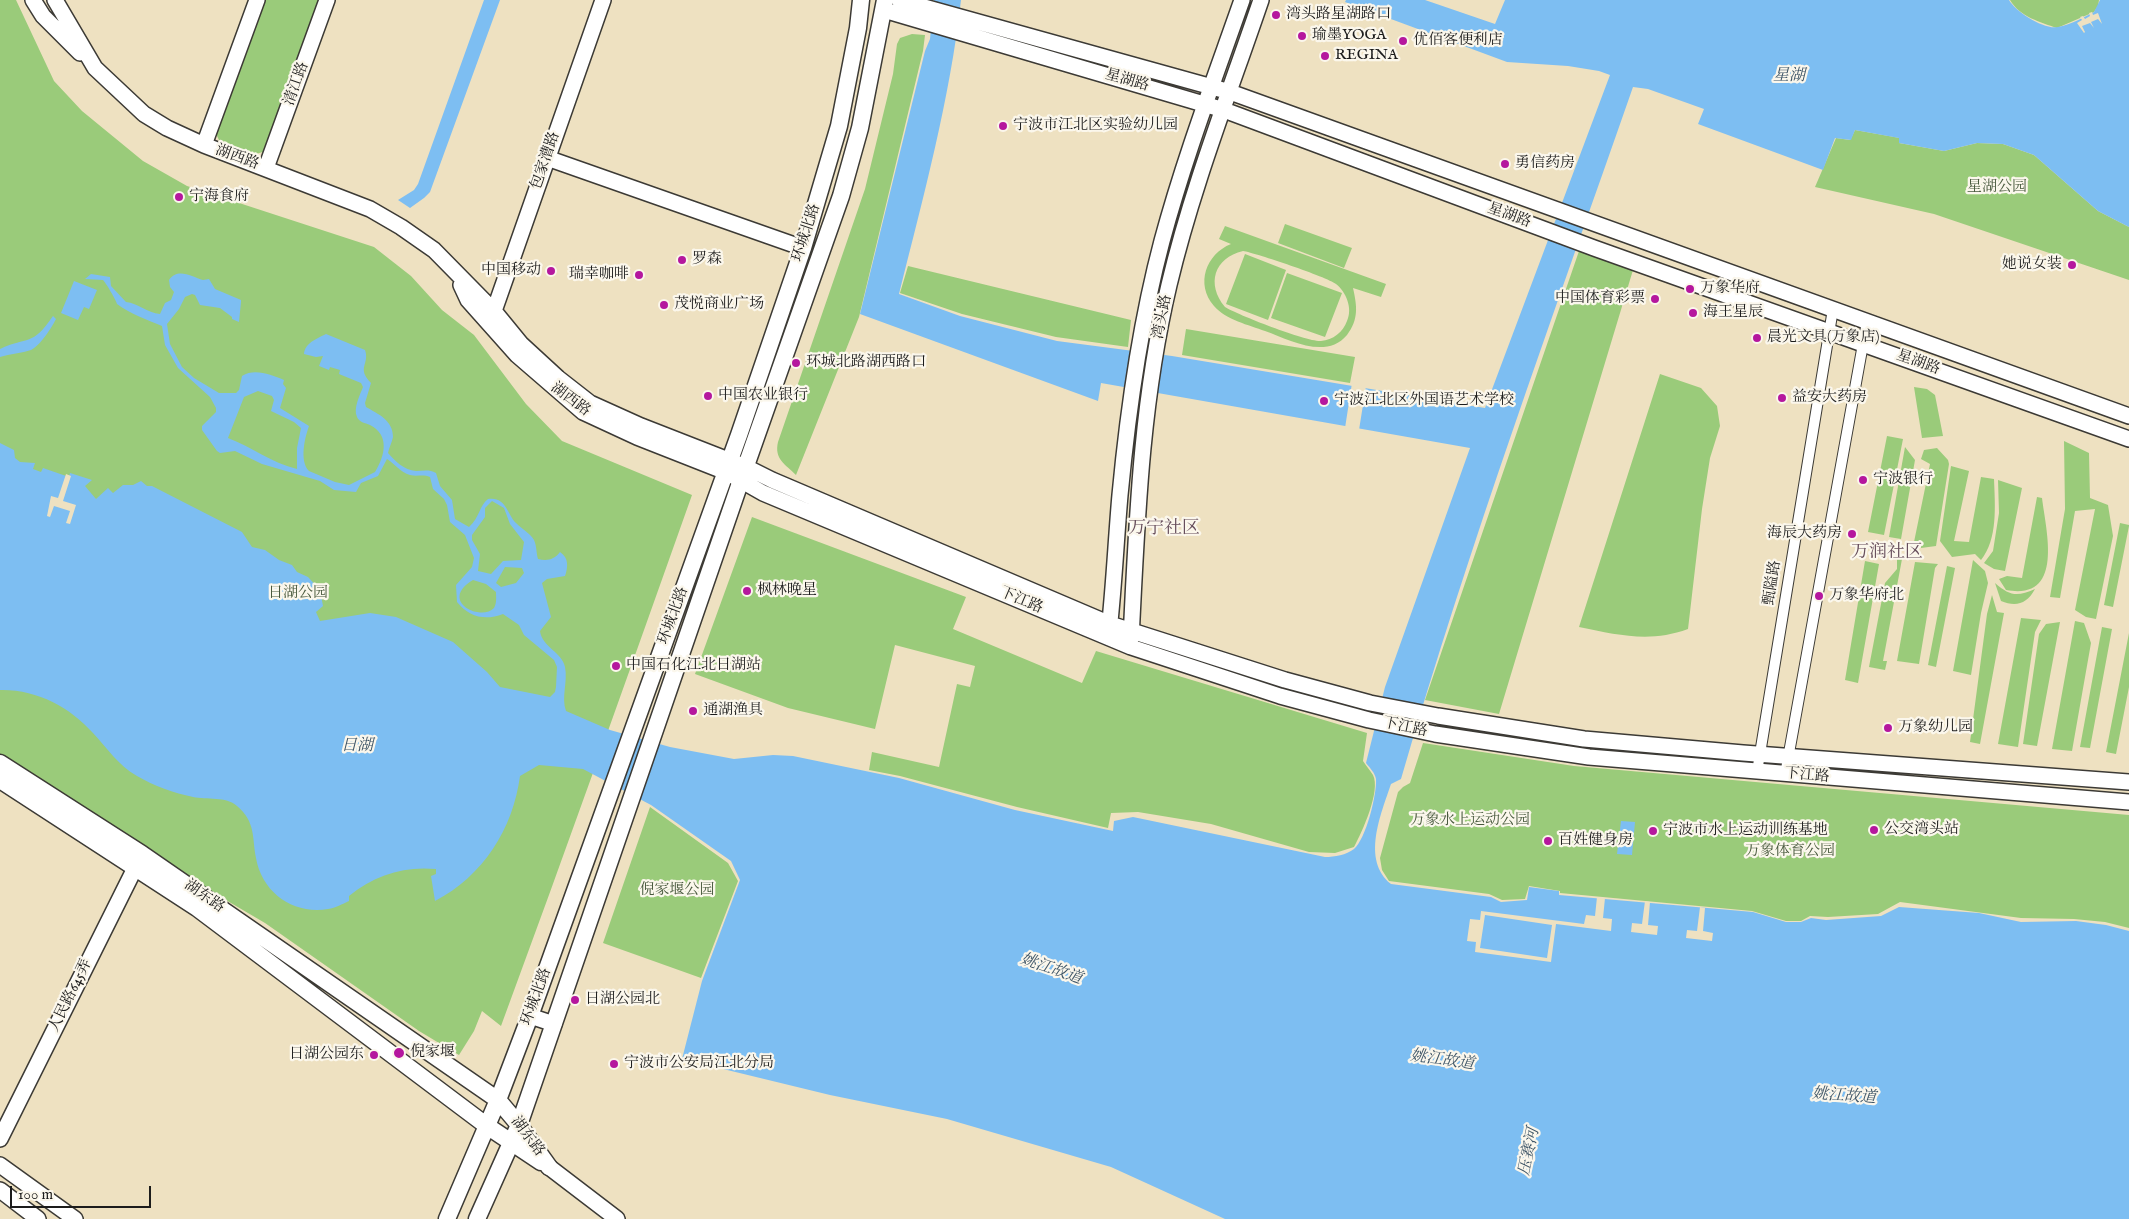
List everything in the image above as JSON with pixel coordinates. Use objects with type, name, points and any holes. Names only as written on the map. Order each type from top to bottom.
[{"type":"main road","points":[[33,0],[43,16],[96,68]]},
{"type":"main road","name":"湖西路","points":[[55,0],[96,68],[144,114],[167,128],[204,145],[370,209],[402,227],[434,250],[456,272],[490,315],[558,378],[590,403],[728,466]]},
{"type":"main road","points":[[204,145],[257,0]]},
{"type":"main road","name":"清江路","points":[[266,168],[327,0]]},
{"type":"main road","name":"包家漕路","points":[[490,315],[603,0]]},
{"type":"main road","name":"环城北路","points":[[447,1219],[498,1100],[530,1016],[728,466],[803,248],[839,126],[858,28],[861,0]]},
{"type":"main road","name":"星湖路","points":[[898,0],[1230,92],[2129,416]]},
{"type":"main road","name":"湾头路","points":[[1109,631],[1120,495],[1132,392],[1140,345],[1162,242],[1205,104],[1242,0]]},
{"type":"main road","name":"湾头路","points":[[1131,647],[1136,520],[1143,440],[1156,350],[1169,286],[1188,216],[1261,0]]},
{"type":"main road","name":"环城北路","points":[[477,1219],[519,1125],[841,196],[862,119],[884,5]]},
{"type":"main road","name":"星湖路","points":[[884,5],[1224,110],[1594,248],[2129,439]]},
{"type":"main road","points":[[547,158],[803,248]]},
{"type":"main road","points":[[1790,318],[1796,296]]},
{"type":"main road","name":"下江路","points":[[728,466],[744,473],[772,480],[1057,601],[1109,631],[1131,647],[1280,696],[1369,720],[1435,734],[1589,758],[2129,802]]},
{"type":"main road","name":"下江路","points":[[744,473],[763,493],[1045,611],[1109,631],[1132,631],[1285,680],[1377,704],[1438,716],[1584,739],[2129,782]]},
{"type":"main road","points":[[1045,611],[1057,601]]},
{"type":"main road","name":"湖东路","points":[[0,764],[138,861],[498,1100],[519,1125],[549,1167]]},
{"type":"main road","name":"湖东路","points":[[0,780],[138,861],[197,908],[487,1126],[549,1167]]},
{"type":"main road","name":"人民路645弄","points":[[0,1138],[138,861]]},
{"type":"main road","points":[[530,1016],[554,1024]]},
{"type":"main road","points":[[0,1165],[75,1219]]},
{"type":"main road","points":[[549,1167],[617,1219]]},
{"type":"main road","points":[[0,1190],[38,1219]]},
{"type":"street","name":"甄隘路","points":[[1757,772],[1833,310]]},
{"type":"street","points":[[1786,775],[1867,322]]},
{"type":"green space","name":"日湖公园","points":[[0,0],[16,0],[54,81],[82,111],[143,161],[187,186],[374,247],[411,276],[442,310],[474,335],[526,404],[562,441],[692,495],[501,1026],[482,1011],[474,1031],[459,1055],[419,1031],[265,923],[190,879],[0,758]]},
{"type":"green space","points":[[262,0],[322,0],[266,151],[256,154],[220,142],[216,126]]},
{"type":"green space","points":[[2010,0],[2099,0],[2094,12],[2057,28],[2025,15]]},
{"type":"green space","points":[[912,34],[925,35],[923,51],[859,317],[796,475],[779,457],[778,442],[865,189],[893,74],[897,44],[900,38]]},
{"type":"green space","name":"星湖公园","points":[[1855,130],[1900,138],[1899,143],[1944,151],[1977,143],[2003,144],[2034,155],[2098,211],[2129,227],[2129,280],[1934,214],[1815,187],[1836,138],[1850,140]]},
{"type":"green space","points":[[1285,224],[1352,248],[1344,268],[1278,243]]},
{"type":"green space","points":[[1225,226],[1386,284],[1381,297],[1353,288],[1356,307],[1354,323],[1347,335],[1338,342],[1329,346],[1318,347],[1296,343],[1231,318],[1214,306],[1205,288],[1206,270],[1215,255],[1231,244],[1219,239]],"holes":[[[1243,251],[1276,260],[1336,284],[1343,291],[1349,306],[1349,316],[1340,332],[1325,340],[1313,340],[1273,327],[1225,307],[1216,290],[1216,273],[1225,259],[1233,254]]]},
{"type":"green space","points":[[1579,251],[1633,270],[1499,714],[1425,700]]},
{"type":"green space","points":[[1245,254],[1286,270],[1268,320],[1226,304]]},
{"type":"green space","points":[[908,266],[1131,320],[1128,347],[1056,337],[962,314],[900,293]]},
{"type":"green space","points":[[1287,273],[1342,293],[1325,337],[1271,318]]},
{"type":"green space","points":[[1186,329],[1355,357],[1350,383],[1182,355]]},
{"type":"green space","points":[[1660,374],[1701,388],[1717,406],[1720,426],[1710,458],[1688,629],[1660,636],[1647,637],[1621,635],[1579,627]]},
{"type":"green space","points":[[1914,387],[1927,389],[1935,395],[1943,436],[1922,438]]},
{"type":"green space","points":[[1887,436],[1903,439],[1884,535],[1868,532]]},
{"type":"green space","points":[[2064,441],[2089,453],[2090,498],[2108,505],[2113,536],[2096,619],[2086,617],[2075,610],[2095,509],[2075,511],[2060,598],[2050,597],[2065,509]]},
{"type":"green space","points":[[1905,447],[1915,460],[1901,539],[1889,537]]},
{"type":"green space","points":[[1937,448],[1948,460],[1949,464],[1936,546],[1921,548],[1921,543],[1914,542],[1930,464],[1921,459],[1924,450]]},
{"type":"green space","points":[[1951,466],[1969,471],[1954,541],[1969,542],[1981,477],[1994,479],[1995,511],[1993,532],[1981,560],[1975,554],[1952,557],[1940,541]]},
{"type":"green space","points":[[1998,480],[2022,488],[2005,571],[1994,569],[1984,563],[1993,551],[1999,513]]},
{"type":"green space","points":[[2037,497],[2042,498],[2048,545],[2048,560],[2044,574],[2037,585],[2025,591],[2006,590],[1999,579],[2007,576],[2022,578]]},
{"type":"green space","points":[[752,517],[966,597],[953,629],[1082,683],[1096,651],[1367,733],[1363,761],[1373,775],[1375,791],[1370,811],[1354,847],[1335,853],[1309,852],[1211,824],[1138,812],[1111,813],[1108,828],[869,770],[872,752],[939,767],[957,684],[970,687],[975,666],[895,645],[875,729],[788,708],[695,674]]},
{"type":"green space","points":[[2120,523],[2129,526],[2113,607],[2104,605]]},
{"type":"green space","points":[[1897,559],[1902,559],[1883,661],[1887,661],[1885,670],[1869,667],[1885,583],[1897,569]]},
{"type":"green space","points":[[1973,560],[1985,571],[1988,583],[1971,675],[1953,671]]},
{"type":"green space","points":[[1865,561],[1879,564],[1858,683],[1845,680]]},
{"type":"green space","points":[[1915,562],[1938,564],[1935,568],[1919,664],[1897,661]]},
{"type":"green space","points":[[1947,566],[1955,568],[1936,667],[1928,665]]},
{"type":"green space","points":[[1995,583],[2005,591],[2014,594],[2035,589],[2025,601],[2012,604],[2001,601]]},
{"type":"green space","points":[[1992,595],[1997,612],[2004,613],[1980,744],[1970,742],[1987,614]]},
{"type":"green space","points":[[2021,618],[2041,620],[2035,632],[2018,747],[1998,744]]},
{"type":"green space","points":[[2075,621],[2084,623],[2091,643],[2072,751],[2052,749]]},
{"type":"green space","points":[[2060,622],[2037,746],[2023,744],[2039,634],[2046,624]]},
{"type":"green space","points":[[2102,627],[2112,629],[2090,748],[2080,747]]},
{"type":"green space","points":[[2129,633],[2129,687],[2116,754],[2106,752]]},
{"type":"green space","name":"万象体育公园","points":[[1423,743],[1574,766],[2129,815],[2129,928],[2105,922],[2074,919],[2021,918],[1900,902],[1878,914],[1828,917],[1810,916],[1801,921],[1786,921],[1752,911],[1560,893],[1560,891],[1529,886],[1525,899],[1502,900],[1489,894],[1389,881],[1382,870],[1380,858],[1398,792],[1410,783]]},
{"type":"green space","name":"倪家堰公园","points":[[650,807],[728,863],[738,881],[701,978],[603,943]]},
{"type":"water","points":[[484,0],[500,0],[430,192],[410,208],[398,200],[414,190],[418,184]]},
{"type":"water","points":[[934,0],[961,0],[943,111],[899,294],[960,316],[1057,341],[1172,356],[1485,408],[1610,75],[1599,71],[1568,66],[1507,62],[1345,2],[1346,0],[1425,0],[1495,24],[1505,0],[2009,0],[2018,10],[2038,23],[2045,26],[2058,27],[2077,21],[2094,12],[2100,0],[2129,0],[2129,227],[2098,211],[2034,155],[2003,144],[1977,143],[1944,151],[1899,143],[1899,138],[1855,130],[1851,140],[1835,138],[1823,170],[1698,124],[1704,109],[1648,89],[1633,87],[1483,518],[1427,691],[1401,779],[1391,784],[1379,822],[1375,850],[1382,874],[1391,884],[1491,897],[1501,902],[1527,900],[1529,887],[1559,891],[1559,895],[1753,912],[1786,922],[1801,922],[1811,918],[1826,920],[1881,916],[1899,907],[1979,913],[2021,922],[2076,921],[2106,925],[2129,931],[2129,1219],[1225,1219],[1111,1167],[947,1119],[830,1095],[682,1059],[702,981],[740,880],[731,861],[651,805],[583,769],[539,765],[520,776],[511,814],[493,849],[468,878],[452,891],[435,901],[431,876],[436,874],[436,869],[424,868],[401,871],[379,877],[349,896],[349,901],[336,907],[315,910],[292,905],[281,899],[265,882],[259,870],[250,824],[243,812],[233,803],[198,798],[164,789],[150,783],[124,767],[84,724],[63,708],[39,696],[13,690],[0,690],[0,443],[14,450],[15,458],[20,462],[35,463],[33,469],[41,472],[43,468],[69,477],[70,473],[92,480],[85,486],[96,499],[108,488],[113,493],[123,485],[133,485],[141,481],[147,486],[152,486],[242,532],[252,547],[265,550],[279,560],[292,565],[297,572],[308,577],[320,590],[323,606],[316,612],[320,621],[370,613],[396,617],[453,642],[487,672],[500,687],[550,697],[555,692],[557,667],[554,660],[524,635],[519,625],[503,614],[484,617],[472,614],[457,602],[456,585],[472,567],[474,558],[465,535],[450,522],[447,505],[444,499],[433,489],[430,477],[406,474],[387,459],[378,476],[361,483],[356,492],[334,490],[320,481],[262,464],[235,451],[220,453],[202,430],[202,426],[216,412],[216,408],[210,397],[178,368],[165,345],[162,326],[122,308],[117,304],[103,280],[85,279],[91,274],[110,277],[111,286],[126,302],[160,314],[165,303],[171,300],[174,292],[170,287],[169,280],[181,273],[203,280],[209,279],[215,289],[241,300],[239,322],[232,319],[220,308],[200,305],[195,295],[192,294],[185,297],[179,309],[167,324],[170,344],[182,367],[194,378],[219,393],[236,393],[239,390],[242,376],[252,373],[263,373],[284,380],[283,384],[286,388],[280,408],[309,426],[305,442],[304,461],[309,471],[335,482],[349,485],[375,472],[384,446],[381,434],[357,417],[356,406],[363,387],[361,383],[339,374],[340,370],[330,367],[329,370],[319,366],[323,356],[316,357],[304,354],[309,344],[326,334],[365,350],[364,373],[371,383],[365,403],[366,407],[384,418],[390,426],[393,437],[388,453],[408,469],[436,473],[440,486],[452,500],[455,519],[469,527],[488,499],[499,500],[516,523],[534,540],[538,559],[550,559],[560,552],[563,554],[567,563],[565,576],[547,579],[542,583],[551,617],[540,631],[544,641],[560,657],[565,667],[564,700],[566,711],[610,730],[670,747],[734,759],[773,755],[793,756],[899,778],[1015,810],[1113,831],[1114,821],[1133,817],[1325,857],[1348,853],[1354,849],[1363,836],[1375,795],[1376,779],[1366,763],[1385,687],[1470,448],[1101,383],[1098,401],[860,314],[925,51],[930,39]],"holes":[[[258,391],[272,396],[274,400],[271,411],[294,422],[301,428],[297,448],[297,469],[279,463],[228,438],[244,397]],[[492,501],[504,508],[510,524],[524,542],[521,560],[503,561],[491,574],[478,571],[480,554],[472,540],[472,535],[485,517],[485,508]],[[505,567],[522,568],[524,573],[516,583],[501,587],[496,583]],[[473,580],[486,584],[496,592],[494,608],[488,612],[472,611],[461,602],[460,595],[463,588]]]},
{"type":"water","points":[[74,281],[97,290],[89,309],[84,307],[78,320],[61,313]]},
{"type":"water","points":[[53,316],[56,319],[38,345],[31,350],[0,357],[0,349],[34,337],[46,326]]},
{"type":"water","points":[[1621,821],[1635,822],[1632,855],[1617,854]]},
{"type":"pier","points":[[2092,12],[2093,15],[2098,13],[2102,24],[2098,19],[2091,22],[2094,28],[2090,23],[2082,26],[2084,33],[2077,23],[2082,20],[2080,17],[2083,16],[2085,19]]},
{"type":"pier","points":[[1352,383],[1366,386],[1359,430],[1345,428]]},
{"type":"pier","points":[[66,474],[71,476],[63,501],[76,505],[70,524],[66,523],[70,511],[54,506],[50,517],[47,516],[51,496],[58,498]]},
{"type":"pier","points":[[1597,897],[1605,898],[1603,918],[1612,919],[1611,931],[1556,924],[1551,962],[1475,952],[1476,942],[1467,941],[1470,919],[1480,920],[1481,911],[1584,924],[1586,915],[1595,916]],"holes":[[[1485,915],[1552,925],[1547,958],[1480,948]]]},
{"type":"pier","points":[[1645,901],[1650,902],[1648,925],[1658,926],[1657,935],[1631,932],[1632,923],[1642,924]]},
{"type":"pier","points":[[1700,907],[1705,908],[1703,931],[1713,933],[1712,941],[1686,938],[1687,930],[1697,931]]},
{"type":"place","name":"湾头路星湖路口","points":[[1276,15]]},
{"type":"place","name":"瑜墨YOGA","points":[[1302,36]]},
{"type":"place","name":"优佰客便利店","points":[[1403,41]]},
{"type":"place","name":"REGINA","points":[[1325,56]]},
{"type":"place","name":"宁波市江北区实验幼儿园","points":[[1003,126]]},
{"type":"place","name":"勇信药房","points":[[1505,164]]},
{"type":"place","name":"宁海食府","points":[[179,197]]},
{"type":"place","name":"罗森","points":[[682,260]]},
{"type":"place","name":"她说女装","points":[[2072,265]]},
{"type":"place","name":"中国移动","points":[[551,271]]},
{"type":"place","name":"瑞幸咖啡","points":[[639,275]]},
{"type":"place","name":"万象华府","points":[[1690,289]]},
{"type":"place","name":"中国体育彩票","points":[[1655,299]]},
{"type":"place","name":"茂悦商业广场","points":[[664,305]]},
{"type":"place","name":"海王星辰","points":[[1693,313]]},
{"type":"place","name":"晨光文具(万象店)","points":[[1757,338]]},
{"type":"place","name":"环城北路湖西路口","points":[[796,363]]},
{"type":"place","name":"中国农业银行","points":[[708,396]]},
{"type":"place","name":"益安大药房","points":[[1782,398]]},
{"type":"place","name":"宁波江北区外国语艺术学校","points":[[1324,401]]},
{"type":"place","name":"宁波银行","points":[[1863,480]]},
{"type":"place","name":"海辰大药房","points":[[1852,534]]},
{"type":"place","name":"枫林晚星","points":[[747,591]]},
{"type":"place","name":"万象华府北","points":[[1819,596]]},
{"type":"place","name":"中国石化江北日湖站","points":[[616,666]]},
{"type":"place","name":"通湖渔具","points":[[693,711]]},
{"type":"place","name":"万象幼儿园","points":[[1888,728]]},
{"type":"place","name":"公交湾头站","points":[[1874,830]]},
{"type":"place","name":"宁波市水上运动训练基地","points":[[1653,831]]},
{"type":"place","name":"百姓健身房","points":[[1548,841]]},
{"type":"place","name":"日湖公园北","points":[[575,1000]]},
{"type":"place","name":"倪家堰","points":[[399,1053]]},
{"type":"place","name":"日湖公园东","points":[[374,1055]]},
{"type":"place","name":"宁波市公安局江北分局","points":[[614,1064]]},
{"type":"district","name":"万宁社区","points":[[1164,529]]},
{"type":"district","name":"万润社区","points":[[1887,553]]},
{"type":"water label","name":"星湖","points":[[1789,77]]},
{"type":"water label","name":"日湖","points":[[357,747]]},
{"type":"water label","name":"姚江故道","points":[[1051,970]]},
{"type":"water label","name":"姚江故道","points":[[1442,1061]]},
{"type":"water label","name":"姚江故道","points":[[1844,1097]]},
{"type":"water label","name":"压赛河","points":[[1530,1152]]},
{"type":"park label","name":"万象水上运动公园","points":[[1470,821]]}]
